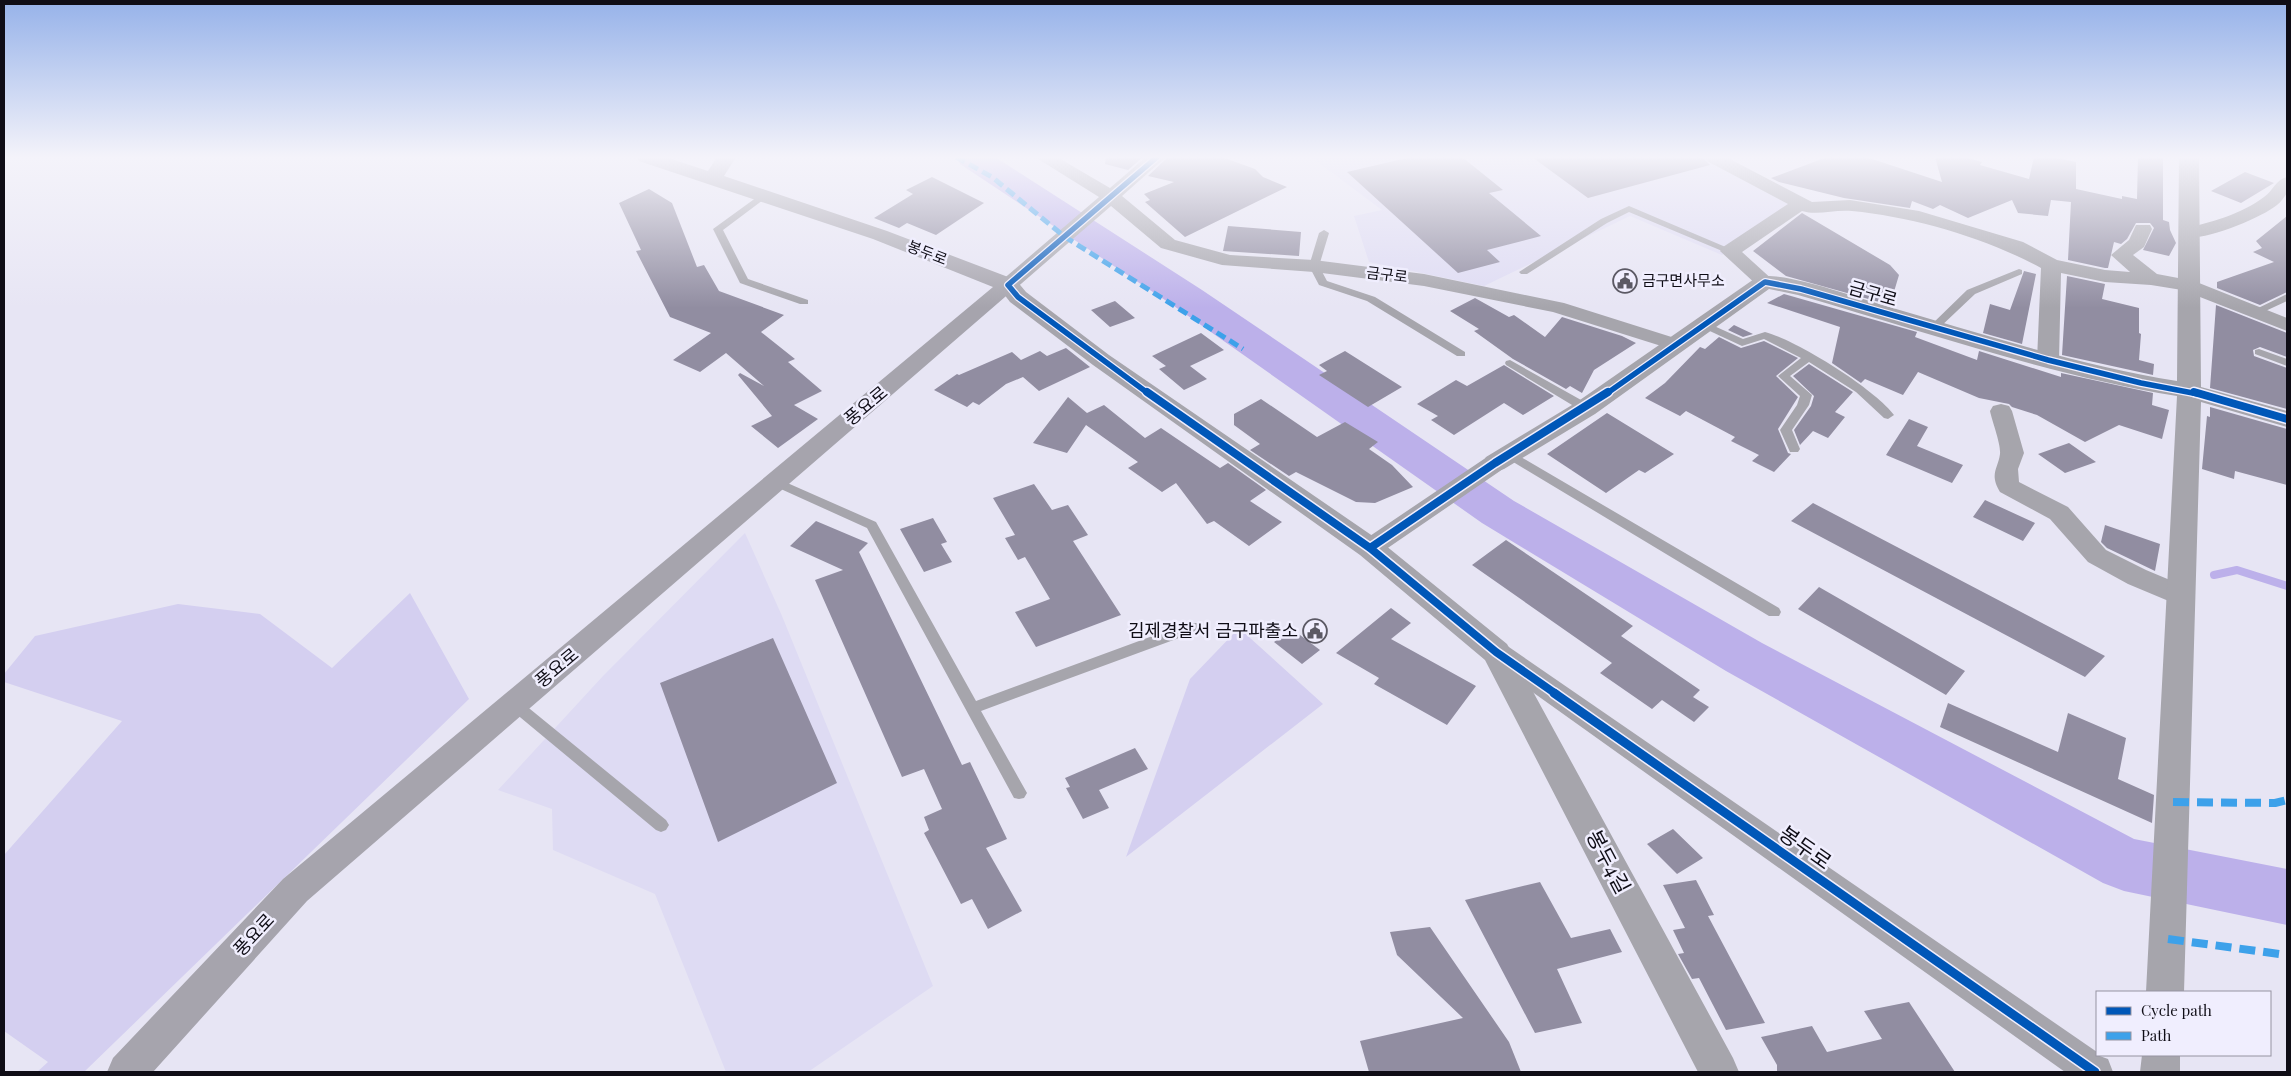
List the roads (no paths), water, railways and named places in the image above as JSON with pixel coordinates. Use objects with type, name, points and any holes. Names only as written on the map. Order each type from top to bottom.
[{"type":"main road","name":"봉두로","points":[[799,207],[880,235],[1008,285]]},
{"type":"main road","name":"풍요로","points":[[127,1072],[295,890],[1008,285]]},
{"type":"street","points":[[1100,207],[1008,285],[1018,297],[1101,360],[1370,548],[1496,652]]},
{"type":"street","name":"금구로","points":[[1120,207],[1168,244],[1229,261],[1314,266],[1424,280],[1557,308],[1674,344]]},
{"type":"street","points":[[1370,548],[1502,459],[1586,408],[1764,282],[1730,251],[1796,207]]},
{"type":"street","points":[[1863,207],[1919,217],[2016,246],[2051,265],[2105,276],[2151,278],[2188,285],[2287,325]]},
{"type":"street","points":[[2165,991],[2189,391],[2190,207]]},
{"type":"street","points":[[2190,233],[2223,225],[2259,207]]},
{"type":"street","points":[[2143,229],[2137,243],[2121,255],[2151,278]]},
{"type":"street","points":[[2048,360],[2051,265]]},
{"type":"street","name":"금구로","points":[[1764,282],[1801,289],[2048,360],[2141,383],[2189,391],[2287,420]]},
{"type":"street","points":[[2001,411],[2012,453],[2006,469],[2008,486],[2059,514],[2097,556],[2138,577],[2180,595]]},
{"type":"street","name":"봉두4길","points":[[1496,652],[1719,1072]]},
{"type":"street","name":"봉두로","points":[[1496,652],[2095,1072]]},
{"type":"street","points":[[2160,1072],[2161,1056]]},
{"type":"lane","points":[[747,207],[718,228],[744,281],[804,302]]},
{"type":"lane","points":[[1524,272],[1604,222],[1629,209],[1730,251]]},
{"type":"lane","points":[[1324,233],[1314,266],[1323,284],[1371,298],[1461,354]]},
{"type":"lane","points":[[1934,327],[1972,292],[2019,272]]},
{"type":"lane","points":[[2255,312],[2287,297]]},
{"type":"lane","points":[[1703,324],[1742,343],[1765,335],[1809,356],[1845,377],[1873,399],[1888,415]]},
{"type":"lane","points":[[2259,352],[2287,363]]},
{"type":"lane","points":[[1794,448],[1786,430],[1803,405],[1806,395],[1783,376],[1809,356]]},
{"type":"lane","points":[[1510,362],[1586,408]]},
{"type":"lane","points":[[1502,459],[1774,612]]},
{"type":"lane","points":[[776,482],[872,524],[1019,793]]},
{"type":"lane","points":[[972,708],[1193,627]]},
{"type":"lane","points":[[514,704],[661,825]]},
{"type":"waterway","points":[[1049,207],[1188,298],[1498,512],[1744,657],[2124,864],[2287,897]]},
{"type":"waterway","points":[[2214,575],[2237,570],[2287,586]]},
{"type":"place","name":"금구면사무소","points":[[1625,281]]},
{"type":"place","name":"김제경찰서 금구파출소","points":[[1315,631]]}]
